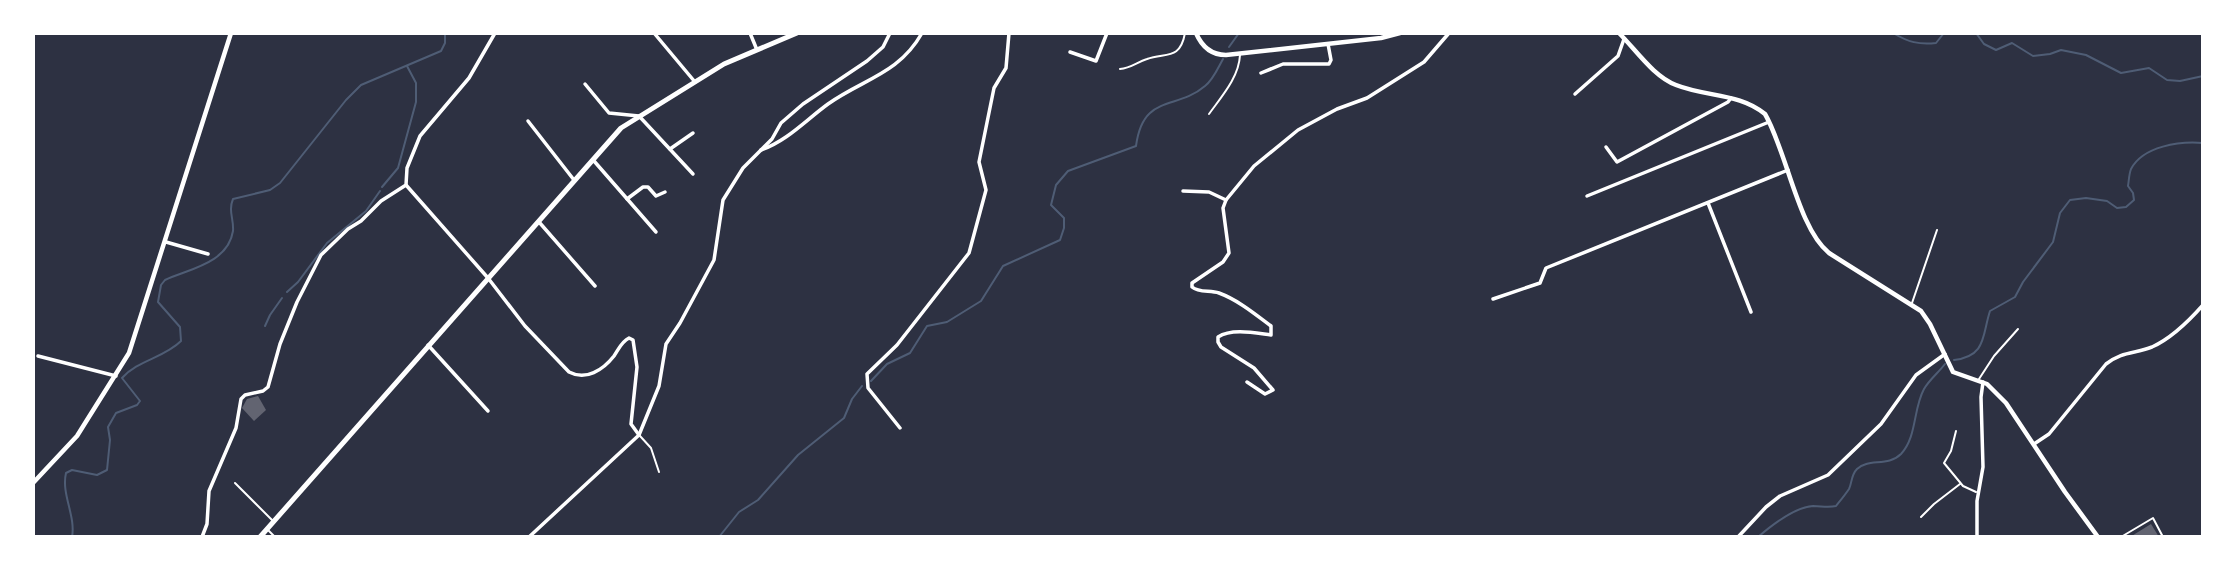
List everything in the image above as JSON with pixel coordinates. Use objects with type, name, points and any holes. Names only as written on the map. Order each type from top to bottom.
[{"type":"main road","points":[[33,484],[35,477],[77,436],[116,376],[134,341],[231,33]]},
{"type":"main road","points":[[260,537],[621,128],[724,64],[797,33]]},
{"type":"main road","points":[[1196,33],[1202,44],[1215,54],[1240,54],[1389,37],[1400,33]]},
{"type":"main road","points":[[1619,33],[1669,82],[1731,98],[1754,106],[1765,114],[1811,231],[1824,249],[1912,304],[1926,317],[1957,375],[1981,381],[2006,402],[2098,537]]},
{"type":"street","points":[[495,33],[453,100],[434,117],[420,136],[407,169],[407,185],[488,278],[525,326],[569,372],[577,376],[594,373],[612,359],[624,341],[629,338],[634,340],[637,367],[632,424],[639,435]]},
{"type":"street","points":[[654,33],[695,82]]},
{"type":"street","points":[[750,33],[757,50]]},
{"type":"street","points":[[529,537],[639,435],[659,386],[667,340],[680,323],[716,254],[723,200],[743,168],[761,150],[781,123],[803,104],[867,61],[883,47],[890,33]]},
{"type":"street","points":[[761,150],[795,131],[830,103],[894,67],[912,49],[922,33]]},
{"type":"street","points":[[900,428],[868,388],[867,374],[897,345],[969,254],[986,190],[979,162],[994,88],[1006,68],[1009,33]]},
{"type":"street","points":[[1070,52],[1096,61],[1107,33]]},
{"type":"street","points":[[1247,382],[1265,394],[1273,390],[1254,368],[1221,347],[1217,342],[1218,337],[1223,334],[1256,332],[1271,335],[1272,326],[1220,293],[1196,291],[1192,287],[1192,283],[1223,261],[1228,253],[1223,214],[1226,201],[1254,166],[1298,130],[1337,109],[1367,98],[1424,62],[1450,33]]},
{"type":"street","points":[[1575,93],[1618,56],[1625,39]]},
{"type":"street","points":[[1261,73],[1283,64],[1329,64],[1331,60],[1328,44]]},
{"type":"street","points":[[585,84],[609,113],[639,116],[693,174]]},
{"type":"street","points":[[1606,146],[1616,162],[1731,98]]},
{"type":"street","points":[[528,121],[574,180]]},
{"type":"street","points":[[1587,196],[1769,122]]},
{"type":"street","points":[[670,149],[693,133]]},
{"type":"street","points":[[592,159],[656,232]]},
{"type":"street","points":[[1493,299],[1540,283],[1546,268],[1788,170]]},
{"type":"street","points":[[202,537],[207,524],[209,491],[236,428],[241,400],[245,395],[263,391],[268,387],[294,308],[321,255],[348,229],[361,222],[381,201],[407,185]]},
{"type":"street","points":[[627,199],[643,187],[648,187],[656,196],[664,192]]},
{"type":"street","points":[[1183,191],[1209,192],[1226,201]]},
{"type":"street","points":[[1708,203],[1751,312]]},
{"type":"street","points":[[538,220],[595,286]]},
{"type":"street","points":[[166,242],[208,254]]},
{"type":"street","points":[[2034,444],[2049,434],[2106,364],[2118,355],[2149,348],[2164,341],[2175,334],[2203,305]]},
{"type":"street","points":[[428,345],[488,411]]},
{"type":"street","points":[[1738,537],[1780,496],[1828,475],[1881,424],[1916,375],[1945,354]]},
{"type":"street","points":[[38,356],[116,376]]},
{"type":"street","points":[[1977,537],[1978,492],[1983,467],[1981,381]]},
{"type":"lane","points":[[1120,69],[1130,68],[1150,57],[1168,56],[1182,43],[1185,33]]},
{"type":"lane","points":[[1209,114],[1233,79],[1240,65],[1240,54]]},
{"type":"lane","points":[[1912,304],[1937,230]]},
{"type":"lane","points":[[1981,381],[1988,363],[2018,329]]},
{"type":"lane","points":[[1956,431],[1951,451],[1944,463],[1961,484],[1978,492]]},
{"type":"lane","points":[[639,435],[651,448],[659,472]]},
{"type":"lane","points":[[235,483],[274,521]]},
{"type":"lane","points":[[1921,517],[1961,484]]},
{"type":"lane","points":[[2121,537],[2153,518],[2163,537]]},
{"type":"lane","points":[[267,529],[275,537]]},
{"type":"building","points":[[258,396],[266,410],[254,421],[242,408],[247,399]]},
{"type":"building","points":[[2151,524],[2159,537],[2130,537]]},
{"type":"waterway","points":[[72,537],[72,521],[65,489],[66,473],[72,470],[97,475],[107,470],[110,440],[108,427],[116,413],[137,405],[140,401],[122,378],[181,341],[180,327],[158,302],[161,285],[165,280],[206,263],[224,251],[233,231],[233,199],[270,190],[280,183],[361,85],[441,51],[445,43],[445,33]]},
{"type":"waterway","points":[[1229,47],[1239,33]]},
{"type":"waterway","points":[[1893,33],[1909,41],[1924,44],[1936,43],[1944,33]]},
{"type":"waterway","points":[[1976,33],[1984,44],[1996,50],[2012,43],[2033,56],[2061,50],[2086,55],[2121,73],[2149,68],[2167,80],[2180,81],[2203,76]]},
{"type":"waterway","points":[[871,381],[887,364],[910,353],[927,326],[947,322],[981,301],[1003,266],[1060,240],[1064,218],[1051,205],[1056,185],[1068,171],[1136,146],[1140,129],[1153,110],[1194,94],[1205,86],[1223,59]]},
{"type":"waterway","points":[[382,187],[398,168],[416,102],[416,83],[407,66]]},
{"type":"waterway","points":[[1954,360],[1965,358],[1978,349],[1990,311],[2015,297],[2053,242],[2060,213],[2070,200],[2086,198],[2107,201],[2117,208],[2126,207],[2134,200],[2128,186],[2131,169],[2144,155],[2173,144],[2203,143]]},
{"type":"waterway","points":[[287,292],[298,282],[327,243],[366,211],[380,191]]},
{"type":"waterway","points":[[265,326],[282,298]]},
{"type":"waterway","points":[[1758,537],[1791,513],[1806,507],[1836,506],[1849,489],[1857,469],[1896,458],[1901,454],[1910,439],[1924,389],[1945,364]]},
{"type":"waterway","points":[[719,537],[739,512],[758,500],[798,455],[844,418],[852,399],[862,386]]}]
